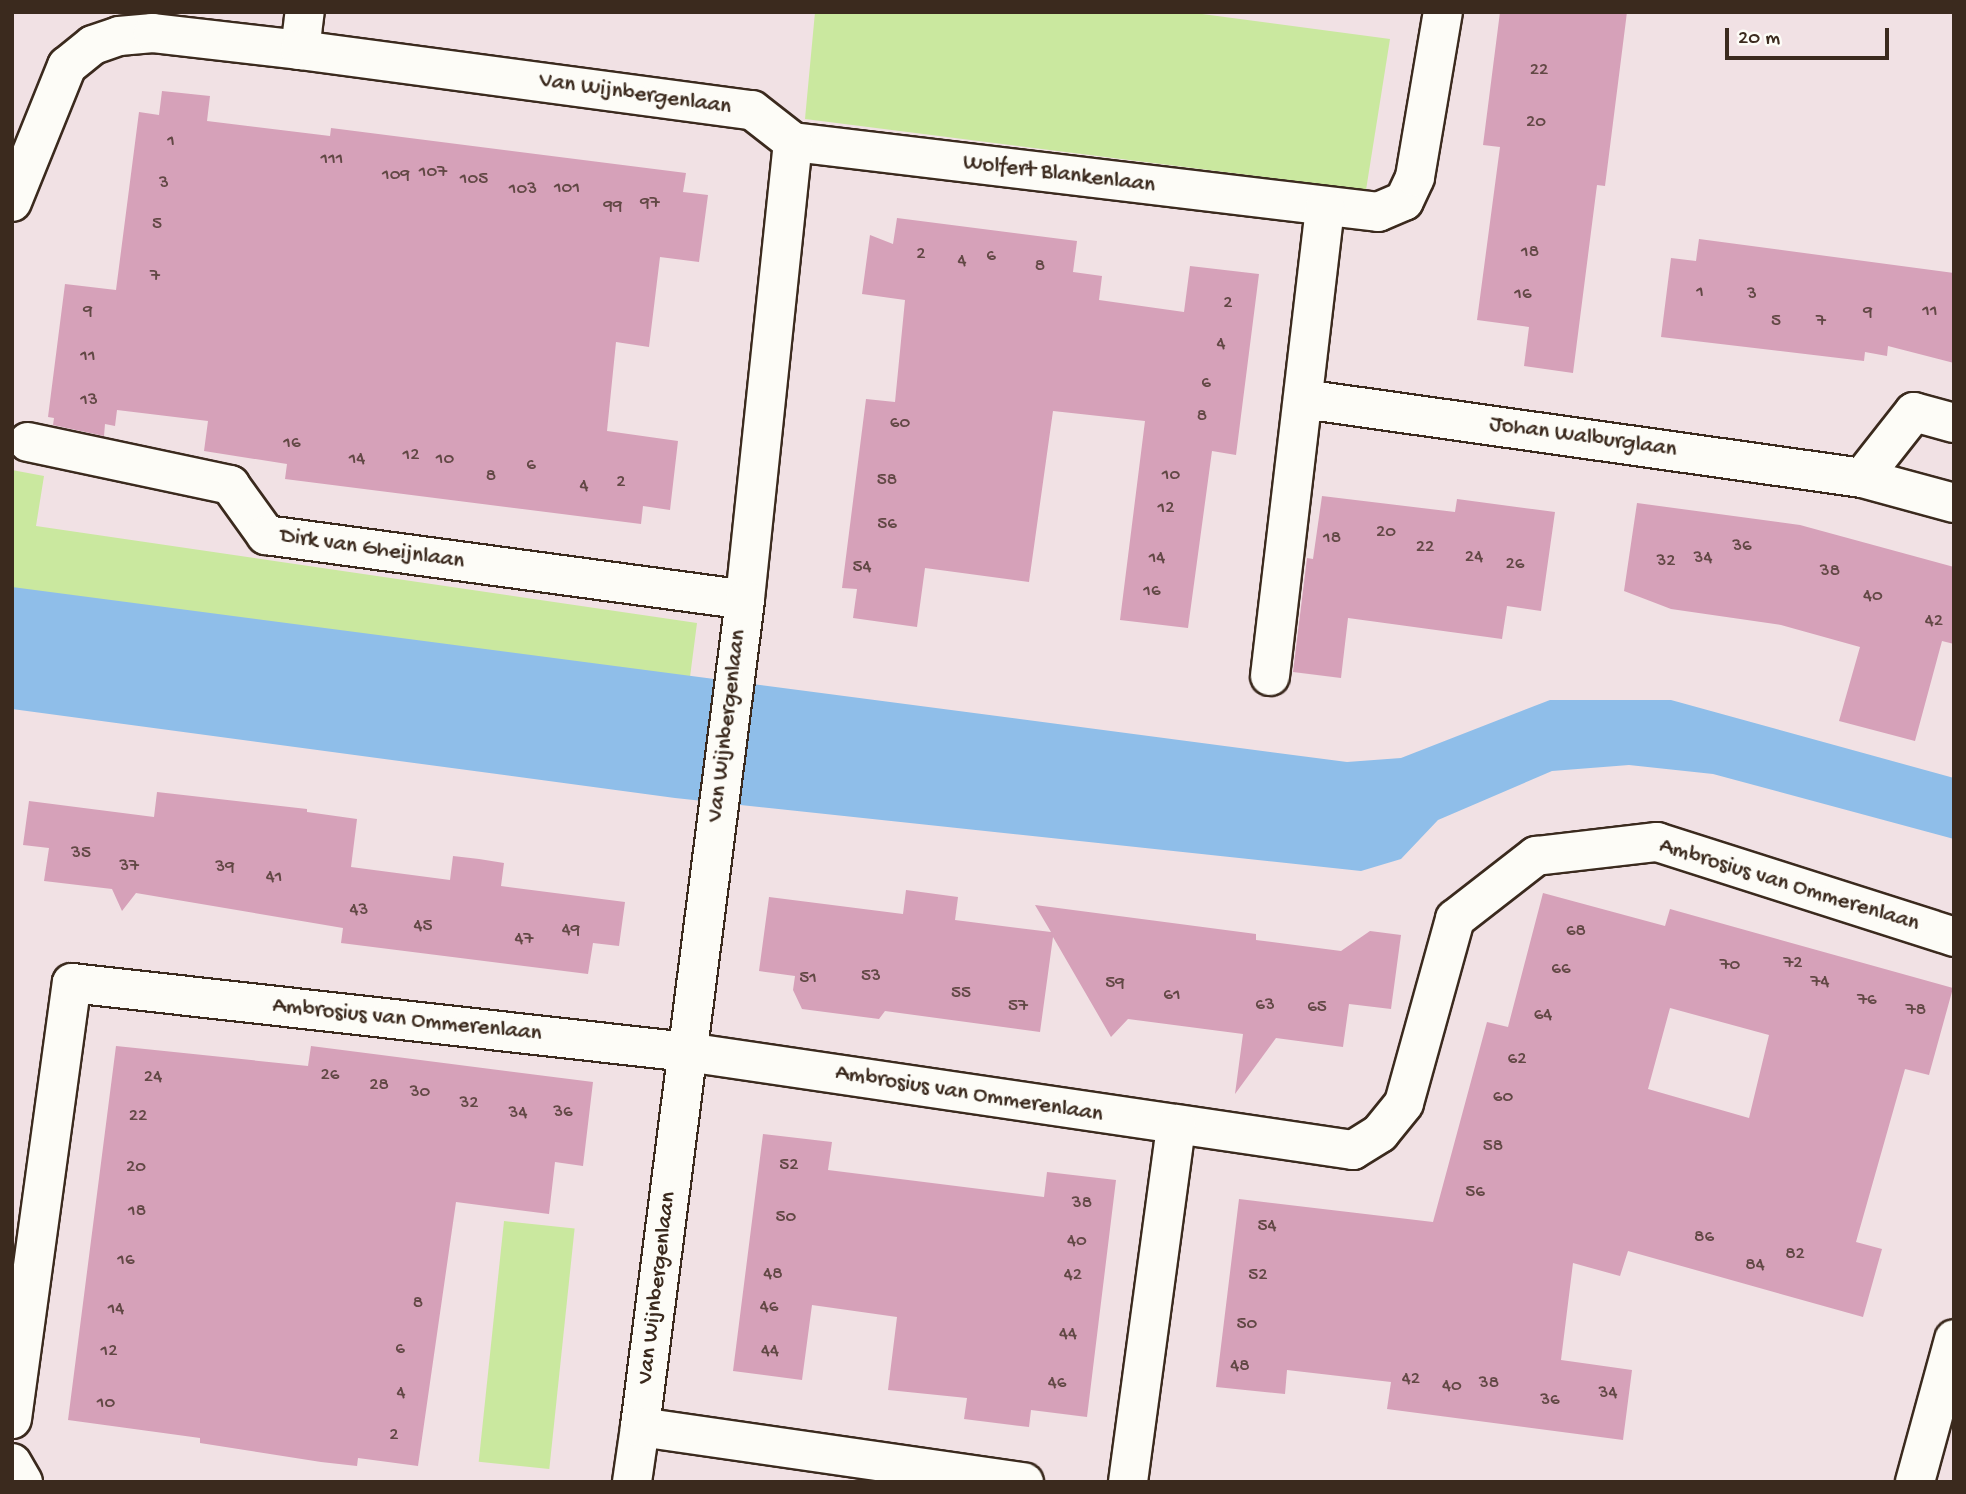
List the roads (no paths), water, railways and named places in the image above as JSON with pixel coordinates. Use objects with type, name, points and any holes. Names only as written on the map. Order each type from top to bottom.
[{"type":"street","points":[[300,50],[305,12]]},
{"type":"street","points":[[1437,12],[1443,13]]},
{"type":"street","name":"Wolfert Blankenlaan","points":[[793,142],[1378,212],[1404,201],[1415,177],[1443,13]]},
{"type":"street","name":"Van Wijnbergenlaan","points":[[12,202],[67,66],[93,45],[119,36],[153,33],[752,110],[793,142],[745,600],[640,1427]]},
{"type":"street","points":[[1270,676],[1325,207]]},
{"type":"street","name":"Johan Walburglaan","points":[[1303,399],[1862,478],[1954,503]]},
{"type":"street","points":[[1862,478],[1914,412],[1954,423]]},
{"type":"street","name":"Dirk van Gheijnlaan","points":[[28,442],[230,485],[266,535],[745,600]]},
{"type":"street","name":"Ambrosius van Ommerenlaan","points":[[12,1419],[72,983],[687,1052],[1353,1150],[1380,1133],[1404,1103],[1455,919],[1536,856],[1657,842],[1954,937]]},
{"type":"street","points":[[1128,1482],[1176,1126]]},
{"type":"street","points":[[1916,1482],[1954,1339]]},
{"type":"street","points":[[632,1482],[640,1427],[1024,1482]]},
{"type":"street","points":[[12,1463],[23,1482]]},
{"type":"water","points":[[12,587],[1347,762],[1401,758],[1550,700],[1671,700],[1954,778],[1954,839],[1713,774],[1629,765],[1552,771],[1438,820],[1401,859],[1361,871],[675,798],[12,709]]}]
